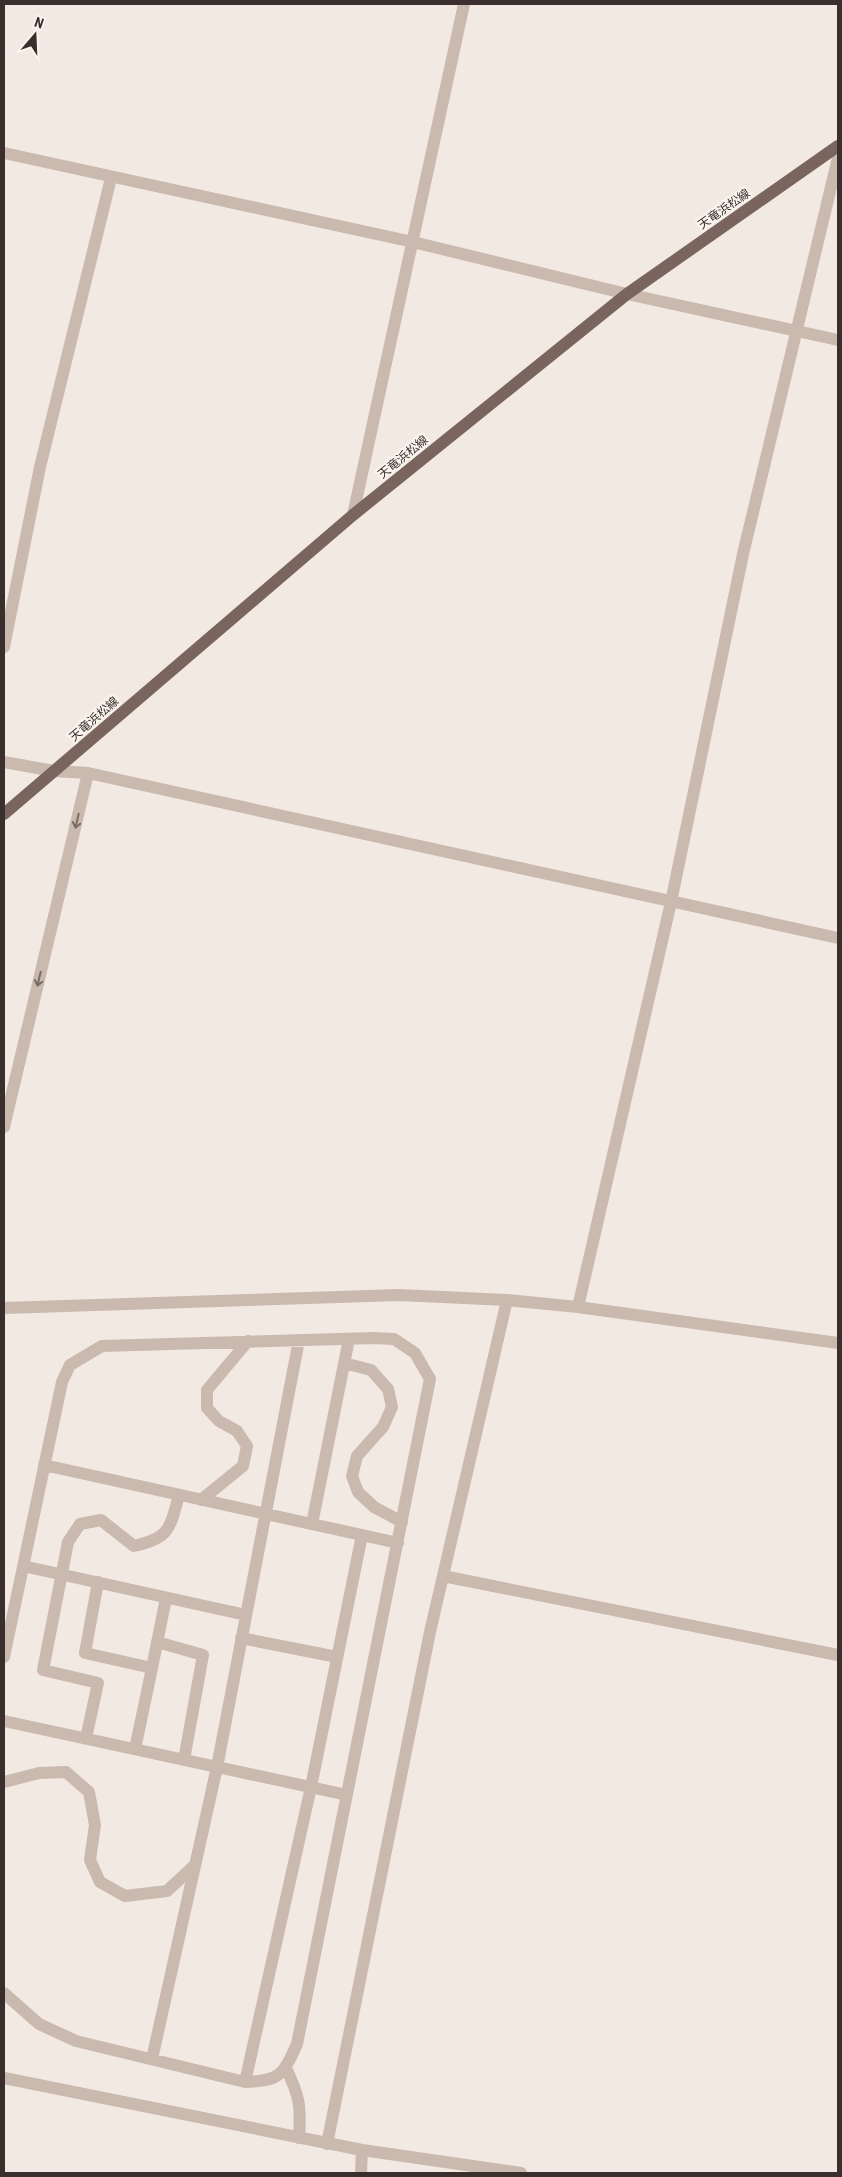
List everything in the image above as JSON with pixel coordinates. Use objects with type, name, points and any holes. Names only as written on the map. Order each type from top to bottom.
[{"type":"main road","name":"天竜浜松線","points":[[4,814],[353,515],[627,294],[838,146]]},
{"type":"street","points":[[353,515],[464,4]]},
{"type":"street","points":[[4,153],[111,178],[413,242],[627,294],[838,340]]},
{"type":"street","points":[[578,1307],[671,902],[742,554],[838,158]]},
{"type":"street","points":[[4,647],[40,467],[111,178]]},
{"type":"street","points":[[4,762],[54,771],[88,773],[838,938]]},
{"type":"street","points":[[4,1127],[88,773]]},
{"type":"street","points":[[4,1308],[399,1295],[507,1300],[578,1307],[838,1343]]},
{"type":"street","points":[[327,2144],[430,1632],[507,1300]]},
{"type":"street","points":[[4,1657],[62,1382],[70,1365],[102,1346],[394,1338],[415,1353],[430,1378],[297,2044],[286,2068],[268,2081],[245,2082],[76,2041],[39,2024],[4,1993]]},
{"type":"street","points":[[312,1524],[349,1339]]},
{"type":"street","points":[[152,2059],[217,1767],[299,1340]]},
{"type":"street","points":[[201,1500],[243,1466],[247,1446],[237,1431],[219,1421],[207,1408],[207,1390],[248,1341]]},
{"type":"street","points":[[344,1363],[371,1370],[388,1388],[392,1407],[383,1427],[357,1456],[352,1476],[358,1492],[374,1507],[402,1522]]},
{"type":"street","points":[[44,1465],[398,1543]]},
{"type":"street","points":[[86,1738],[98,1683],[43,1670],[68,1542],[80,1524],[101,1520],[134,1546],[153,1542],[170,1528],[179,1495]]},
{"type":"street","points":[[245,2082],[311,1787],[362,1535]]},
{"type":"street","points":[[23,1566],[246,1615]]},
{"type":"street","points":[[443,1576],[838,1656]]},
{"type":"street","points":[[98,1582],[86,1653],[152,1668]]},
{"type":"street","points":[[135,1749],[166,1598]]},
{"type":"street","points":[[241,1638],[337,1657]]},
{"type":"street","points":[[157,1642],[203,1654],[184,1760]]},
{"type":"street","points":[[4,1721],[347,1795]]},
{"type":"street","points":[[4,1782],[38,1774],[66,1772],[89,1792],[95,1825],[90,1860],[100,1882],[125,1896],[166,1891],[195,1865]]},
{"type":"street","points":[[286,2068],[297,2090],[300,2107],[299,2138]]},
{"type":"street","points":[[4,2078],[327,2144],[521,2173]]},
{"type":"street","points":[[361,2173],[362,2150]]}]
